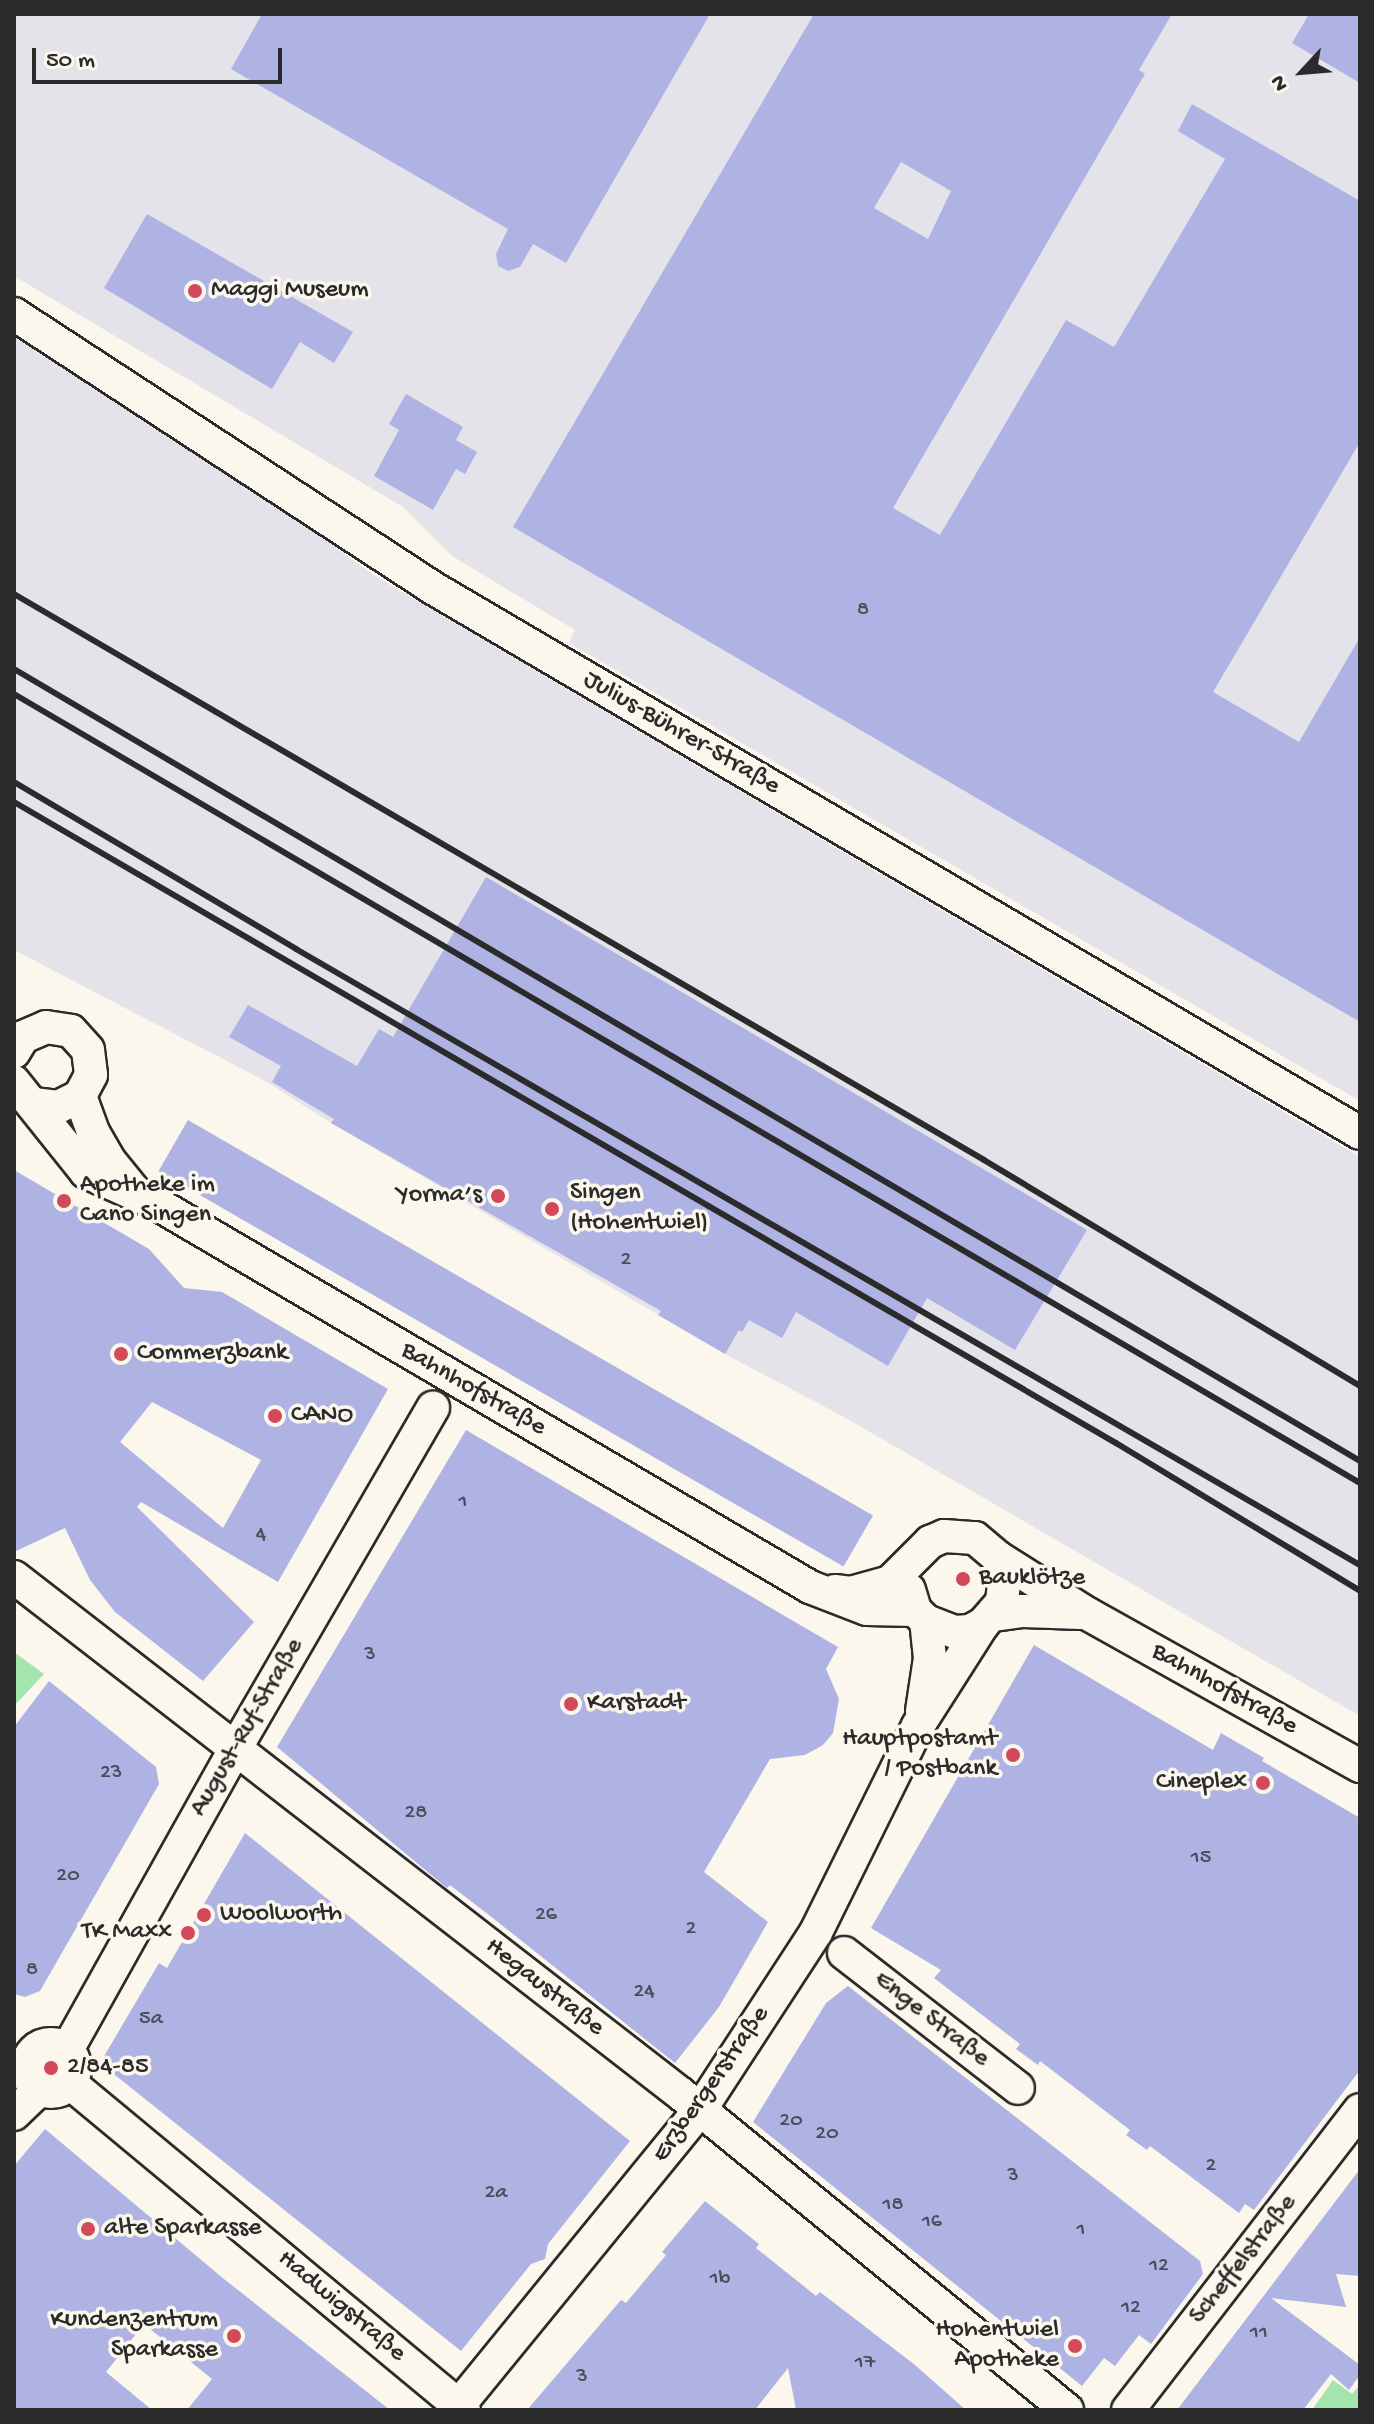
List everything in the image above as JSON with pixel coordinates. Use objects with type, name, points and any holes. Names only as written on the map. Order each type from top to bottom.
[{"type":"street","name":"Julius-Bührer-Straße","points":[[14,314],[433,588],[1360,1133]]},
{"type":"street","points":[[21,1032],[59,1027],[81,1039],[92,1062],[91,1075],[80,1096]]},
{"type":"street","name":"Bahnhofstraße","points":[[24,1093],[58,1107],[80,1096],[93,1132],[109,1160],[137,1194]]},
{"type":"street","name":"Bahnhofstraße","points":[[24,1093],[86,1172],[137,1194],[810,1587],[867,1609],[921,1616],[955,1632],[1023,1611],[1088,1614]]},
{"type":"street","name":"August-Ruf-Straße","points":[[67,2050],[234,1751],[433,1408]]},
{"type":"street","name":"Bahnhofstraße","points":[[810,1587],[851,1593],[890,1582],[911,1565],[930,1542],[960,1535],[975,1538],[999,1558],[1088,1614],[1360,1766]]},
{"type":"street","points":[[989,1620],[1002,1602],[1005,1588],[999,1558]]},
{"type":"street","points":[[911,1565],[908,1580],[921,1616]]},
{"type":"street","name":"Hegaustraße","points":[[14,1577],[234,1751],[700,2110],[1067,2410]]},
{"type":"street","name":"Erzbergerstraße","points":[[918,1726],[930,1658],[921,1616]]},
{"type":"street","name":"Erzbergerstraße","points":[[459,2408],[700,2110],[816,1932],[918,1726],[989,1620]]},
{"type":"street","name":"Enge Straße","points":[[844,1953],[1018,2088]]},
{"type":"street","points":[[14,2114],[55,2086],[75,2066],[67,2050],[47,2044],[22,2048],[29,2078],[55,2086]]},
{"type":"street","name":"Hadwigstraße","points":[[55,2086],[154,2154],[459,2408]]},
{"type":"street","name":"Scheffelstraße","points":[[1128,2410],[1360,2110]]},
{"type":"shaded area","points":[[14,14],[1360,14],[1360,1101],[569,643],[575,630],[452,556],[403,507],[14,276]]},
{"type":"shaded area","points":[[14,325],[108,381],[372,574],[1360,1157],[1360,1716],[844,1417],[725,1354],[331,1123],[267,1082],[14,950]]},
{"type":"green space","points":[[14,1652],[44,1674],[14,1706]]},
{"type":"green space","points":[[1333,2380],[1352,2394],[1360,2385],[1360,2410],[1312,2410]]},
{"type":"building","points":[[262,14],[710,14],[566,263],[533,244],[520,267],[508,271],[498,266],[496,254],[508,229],[231,69]]},
{"type":"building","points":[[814,14],[1172,14],[1139,70],[1145,74],[893,508],[940,535],[1066,320],[1114,347],[1225,159],[1178,131],[1192,104],[1360,201],[1360,442],[1213,692],[1299,742],[1360,637],[1360,1022],[513,527]],"holes":[[[901,162],[951,191],[928,239],[874,208]]]},
{"type":"building","points":[[1309,14],[1360,14],[1360,83],[1292,43]]},
{"type":"building","name":"Maggi Museum","points":[[147,214],[353,332],[334,363],[300,342],[272,389],[104,288]]},
{"type":"building","points":[[406,394],[463,427],[456,440],[477,452],[465,474],[456,469],[433,510],[374,476],[399,430],[389,424]]},
{"type":"building","points":[[486,877],[1087,1230],[1015,1350],[927,1298],[888,1366],[796,1312],[782,1338],[749,1320],[742,1332],[739,1330],[725,1354],[658,1315],[661,1311],[331,1123],[334,1119],[272,1082],[281,1066],[229,1037],[248,1005],[357,1066],[379,1029],[393,1037]]},
{"type":"building","points":[[188,1120],[873,1516],[844,1567],[159,1171]]},
{"type":"building","name":"CANO","points":[[14,1170],[149,1249],[184,1288],[222,1292],[388,1389],[278,1582],[141,1502],[137,1507],[254,1622],[203,1681],[115,1612],[90,1580],[65,1528],[14,1552]],"holes":[[[152,1402],[261,1460],[223,1528],[120,1442]]]},
{"type":"building","name":"Karstadt","points":[[466,1430],[838,1647],[826,1669],[839,1699],[833,1733],[823,1745],[805,1755],[770,1759],[704,1872],[768,1922],[719,2007],[675,2063],[450,1885],[447,1888],[277,1747]]},
{"type":"building","points":[[1034,1645],[1213,1750],[1221,1733],[1264,1758],[1262,1761],[1360,1818],[1360,2070],[1254,2210],[1245,2204],[1239,2213],[1150,2146],[1147,2150],[1126,2135],[1130,2130],[1040,2061],[1038,2065],[1016,2049],[1020,2044],[934,1978],[941,1970],[871,1928]]},
{"type":"building","points":[[49,1681],[156,1767],[159,1784],[40,1991],[25,1997],[14,1994],[14,1727]]},
{"type":"building","points":[[245,1833],[630,2141],[548,2244],[545,2259],[531,2264],[461,2351],[100,2063],[159,1963],[167,1968]]},
{"type":"building","points":[[848,1986],[1200,2261],[1203,2274],[1151,2344],[1139,2335],[1115,2366],[1104,2358],[1082,2386],[753,2122],[826,2003]]},
{"type":"building","points":[[45,2129],[224,2279],[390,2410],[187,2410],[212,2379],[144,2324],[106,2372],[152,2410],[14,2410],[14,2166]]},
{"type":"building","points":[[1360,2169],[1360,2276],[1336,2274],[1346,2307],[1271,2298],[1360,2365],[1360,2375],[1349,2390],[1331,2374],[1303,2410],[1177,2410]]},
{"type":"building","points":[[705,2201],[759,2244],[756,2248],[816,2296],[820,2292],[915,2365],[966,2410],[796,2410],[788,2368],[755,2410],[527,2410],[621,2300],[626,2303],[666,2255],[662,2252]]},
{"type":"railway","points":[[14,594],[984,1160],[1360,1386]]},
{"type":"railway","points":[[14,669],[1360,1461]]},
{"type":"railway","points":[[14,694],[1360,1483]]},
{"type":"railway","points":[[14,782],[296,949],[1360,1565]]},
{"type":"railway","points":[[14,802],[1116,1443],[1360,1591]]},
{"type":"place","name":"Maggi Museum","points":[[195,291]]},
{"type":"place","name":"Yorma’s","points":[[498,1196]]},
{"type":"place","name":"Apotheke im Cano Singen","points":[[64,1201]]},
{"type":"place","name":"Singen (Hohentwiel)","points":[[552,1209]]},
{"type":"place","name":"Commerzbank","points":[[121,1354]]},
{"type":"place","name":"CANO","points":[[275,1416]]},
{"type":"place","name":"Bauklötze","points":[[963,1579]]},
{"type":"place","name":"Karstadt","points":[[571,1704]]},
{"type":"place","name":"Hauptpostamt / Postbank","points":[[1013,1755]]},
{"type":"place","name":"Cineplex","points":[[1263,1783]]},
{"type":"place","name":"Woolworth","points":[[204,1915]]},
{"type":"place","name":"TK Maxx","points":[[188,1933]]},
{"type":"place","name":"2/84-85","points":[[51,2068]]},
{"type":"place","name":"alte Sparkasse","points":[[88,2229]]},
{"type":"place","name":"Kundenzentrum Sparkasse","points":[[234,2336]]},
{"type":"place","name":"Hohentwiel Apotheke","points":[[1075,2346]]}]
